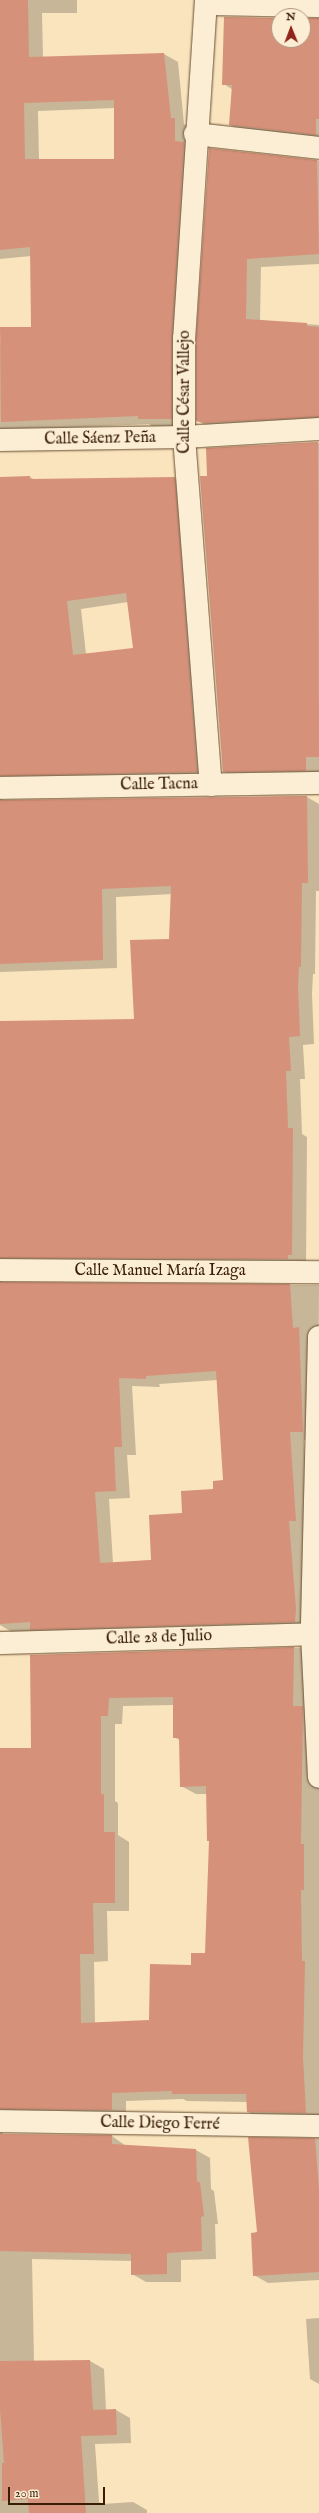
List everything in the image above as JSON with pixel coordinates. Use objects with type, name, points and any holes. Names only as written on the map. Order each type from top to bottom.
[{"type":"street","points":[[206,2],[319,6]]},
{"type":"street","name":"Calle César Vallejo","points":[[206,2],[196,134],[184,338],[184,437],[211,785]]},
{"type":"street","points":[[196,134],[319,148]]},
{"type":"street","name":"Calle Sáenz Peña","points":[[0,440],[184,437],[319,429]]},
{"type":"street","name":"Calle Tacna","points":[[0,788],[319,783]]},
{"type":"street","name":"Calle Manuel María Izaga","points":[[0,1270],[319,1272]]},
{"type":"street","points":[[319,1337],[316,1634],[319,1777]]},
{"type":"street","name":"Calle 28 de Julio","points":[[0,1643],[316,1634]]},
{"type":"street","name":"Calle Diego Ferré","points":[[0,2121],[319,2126]]},
{"type":"building","points":[[0,0],[28,0],[29,57],[164,53],[171,118],[175,118],[175,141],[184,142],[172,337],[172,419],[138,419],[138,416],[1,422],[0,327],[31,327],[30,247],[0,250]],"holes":[[[114,100],[114,159],[25,159],[24,103]]]},
{"type":"building","points":[[224,17],[271,18],[271,48],[311,48],[311,18],[319,18],[319,119],[316,119],[316,135],[229,125],[232,85],[222,85]]},
{"type":"building","points":[[209,148],[317,160],[319,254],[247,259],[246,319],[307,323],[307,326],[319,327],[319,417],[204,423],[196,421],[196,338]]},
{"type":"building","points":[[318,442],[319,757],[306,757],[306,771],[223,772],[200,476],[207,476],[206,448]]},
{"type":"building","points":[[30,476],[30,479],[175,477],[197,772],[0,776],[0,477]],"holes":[[[126,593],[133,648],[73,655],[67,601]]]},
{"type":"building","points":[[307,796],[308,883],[302,883],[301,967],[299,967],[298,985],[300,1036],[289,1037],[291,1071],[286,1071],[288,1128],[293,1128],[292,1255],[288,1255],[288,1259],[0,1258],[0,1021],[134,1019],[130,940],[169,939],[171,886],[102,889],[103,960],[0,964],[0,800]]},
{"type":"building","points":[[0,1282],[290,1284],[293,1328],[299,1327],[303,1432],[290,1432],[296,1521],[289,1521],[296,1609],[295,1622],[30,1630],[30,1622],[0,1624]],"holes":[[[216,1371],[223,1480],[213,1481],[213,1489],[181,1491],[182,1513],[149,1515],[151,1560],[100,1563],[95,1492],[116,1491],[114,1447],[122,1447],[119,1378],[146,1379],[146,1376]]]},
{"type":"building","points":[[294,1647],[293,1706],[303,1706],[301,1844],[304,1844],[304,1890],[301,1890],[302,1961],[305,1961],[303,2057],[306,2113],[247,2112],[246,2094],[172,2094],[172,2091],[112,2093],[112,2110],[0,2109],[0,1748],[31,1748],[30,1655]],"holes":[[[173,1697],[173,1738],[179,1738],[180,1787],[206,1786],[207,1841],[209,1841],[205,1953],[191,1953],[191,1965],[150,1964],[149,2020],[81,2023],[80,1954],[94,1954],[93,1903],[115,1903],[115,1832],[104,1832],[104,1794],[101,1794],[101,1716],[108,1716],[109,1698]]]},
{"type":"building","points":[[0,2134],[112,2135],[112,2144],[196,2149],[197,2182],[200,2182],[204,2216],[201,2217],[202,2251],[167,2253],[167,2274],[131,2275],[131,2254],[0,2251]]},
{"type":"building","points":[[248,2137],[315,2138],[319,2190],[319,2272],[253,2276],[251,2233],[257,2232]]},
{"type":"building","points":[[90,2360],[93,2410],[116,2409],[117,2435],[81,2436],[86,2513],[29,2513],[28,2499],[2,2501],[2,2463],[4,2463],[0,2409],[0,2361]]}]
